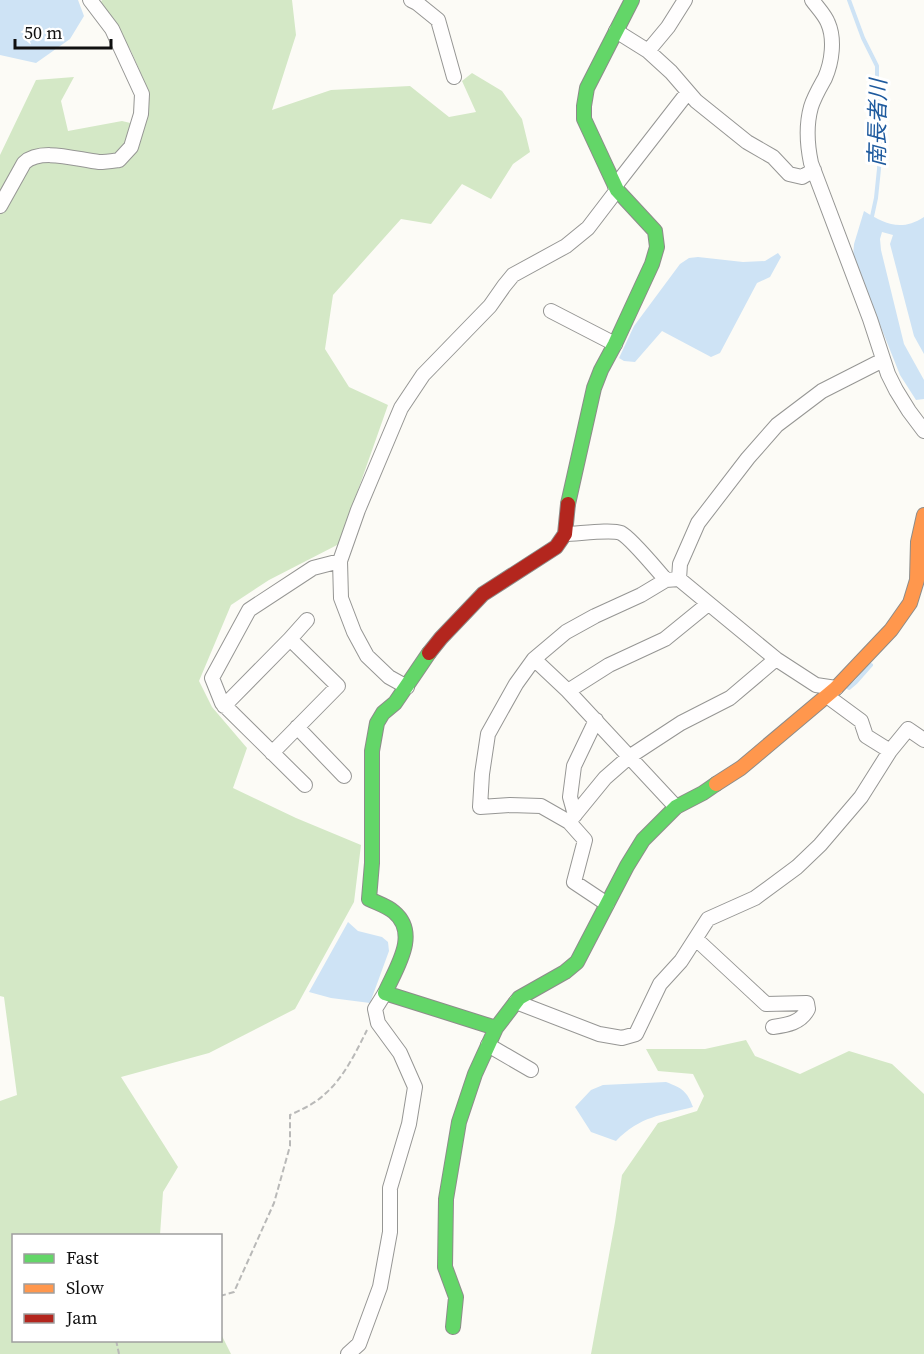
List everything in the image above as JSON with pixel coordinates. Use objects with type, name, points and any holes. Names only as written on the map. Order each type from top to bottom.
[{"type":"street","points":[[0,206],[28,159],[43,154],[102,162],[119,160],[131,147],[141,114],[142,94],[112,28],[90,0]]},
{"type":"street","points":[[411,0],[438,20],[454,76]]},
{"type":"street","points":[[348,1354],[359,1344],[380,1287],[390,1232],[390,1188],[409,1124],[415,1087],[400,1053],[378,1023],[375,1011],[406,945],[406,928],[394,912],[369,899],[372,863],[374,734],[383,713],[395,703],[423,661],[441,638],[483,594],[555,547],[565,534],[569,499],[594,388],[652,264],[657,247],[655,231],[616,188],[584,119],[587,88],[632,0]]},
{"type":"street","points":[[648,51],[686,0]]},
{"type":"street","points":[[812,0],[828,23],[832,36],[830,63],[811,106],[808,120],[808,148],[883,360],[896,390],[924,431]]},
{"type":"street","points":[[616,31],[648,51],[671,72],[696,101],[747,142],[773,157],[789,174],[802,177],[814,170]]},
{"type":"street","points":[[407,687],[389,677],[367,656],[354,632],[341,598],[340,561],[358,510],[402,408],[423,375],[490,306],[513,275],[566,246],[588,228],[688,92]]},
{"type":"street","points":[[551,311],[615,344]]},
{"type":"street","points":[[572,819],[541,806],[480,807],[488,734],[516,684],[534,659],[566,632],[673,580],[698,523],[748,458],[777,425],[822,391],[883,360]]},
{"type":"street","points":[[453,1328],[456,1298],[445,1267],[446,1199],[459,1122],[475,1074],[496,1028],[519,998],[565,972],[577,962],[627,866],[644,840],[676,807],[703,793],[741,768],[831,692],[891,630],[910,603],[917,580],[918,542],[924,515]]},
{"type":"street","points":[[565,534],[604,531],[620,533],[673,580],[708,604],[776,659],[831,692],[861,721],[866,736],[890,751]]},
{"type":"street","points":[[305,785],[224,706],[212,678],[249,610],[313,568],[340,561]]},
{"type":"street","points":[[568,691],[609,665],[665,639],[708,604]]},
{"type":"street","points":[[224,706],[307,620]]},
{"type":"street","points":[[272,753],[338,686],[290,639]]},
{"type":"street","points":[[534,659],[596,720],[676,807]]},
{"type":"street","points":[[572,819],[605,777],[629,757],[681,723],[730,698],[776,659]]},
{"type":"street","points":[[596,720],[574,766],[570,797],[572,819],[585,840],[574,882],[607,904]]},
{"type":"street","points":[[297,727],[344,776]]},
{"type":"street","points":[[516,1002],[599,1034],[622,1038],[636,1034],[660,984],[681,961],[708,919],[755,898],[797,867],[861,797],[890,751],[908,729],[924,740]]},
{"type":"street","points":[[696,939],[766,1004],[807,1003],[808,1009],[804,1017],[788,1025],[773,1027]]},
{"type":"street","points":[[385,993],[496,1028]]},
{"type":"street","points":[[488,1045],[531,1070]]},
{"type":"path","points":[[222,1295],[234,1292],[274,1203],[290,1146],[290,1115],[327,1093],[356,1052],[375,1011]]},
{"type":"green space","points":[[102,0],[292,0],[296,35],[272,110],[331,90],[410,86],[449,117],[476,112],[462,81],[472,73],[502,91],[522,119],[530,152],[513,164],[491,199],[462,184],[431,224],[401,219],[333,295],[325,349],[349,387],[388,405],[339,544],[269,580],[231,605],[199,681],[212,707],[247,748],[233,788],[361,845],[354,902],[295,1009],[209,1053],[121,1077],[178,1167],[163,1192],[160,1234],[12,1234],[12,1342],[222,1342],[222,1336],[231,1354],[0,1354],[0,1101],[17,1095],[4,997],[0,996],[0,155],[36,80],[74,77],[61,101],[68,131],[122,121],[143,126],[150,94],[131,51],[101,2]]},
{"type":"green space","points":[[746,1040],[755,1056],[800,1074],[849,1051],[892,1064],[924,1094],[924,1354],[591,1354],[622,1175],[658,1123],[697,1111],[704,1096],[693,1074],[658,1071],[646,1049],[705,1049]]},
{"type":"water","points":[[0,0],[78,0],[84,16],[70,39],[36,63],[0,55]]},
{"type":"water","points":[[864,211],[886,223],[900,225],[916,222],[924,217],[924,354],[914,336],[890,244],[893,235],[882,232],[880,239],[904,344],[924,380],[924,399],[916,400],[900,375],[853,257],[854,244]]},
{"type":"water","points":[[778,253],[781,257],[770,277],[757,283],[720,353],[711,357],[662,331],[635,362],[619,358],[634,326],[680,264],[689,258],[743,262],[765,261]]},
{"type":"water","points":[[348,922],[358,931],[382,937],[388,942],[389,951],[370,1003],[331,998],[309,992]]},
{"type":"water","points":[[666,1082],[683,1091],[693,1107],[643,1121],[616,1141],[591,1132],[575,1107],[591,1090],[603,1085]]},
{"type":"waterway","name":"南長者川","points":[[849,0],[863,38],[877,66],[881,122],[879,169],[871,221]]},
{"type":"waterway","points":[[849,688],[871,665]]},
{"type":"traffic: fast","points":[[568,504],[594,388],[652,264],[657,247],[655,231],[617,190],[584,119],[587,88],[632,0]]},
{"type":"traffic: fast","points":[[429,653],[395,703],[383,713],[377,723],[372,751],[372,863],[369,899],[394,912],[402,921],[405,930],[400,962],[385,993],[496,1028]]},
{"type":"traffic: fast","points":[[453,1327],[456,1297],[445,1267],[446,1199],[459,1122],[475,1074],[496,1028],[519,998],[565,972],[577,962],[643,840],[676,807],[716,784]]},
{"type":"traffic: slow","points":[[716,784],[741,768],[836,688],[891,630],[910,603],[917,580],[918,542],[924,515]]},
{"type":"traffic: jam","points":[[429,653],[483,594],[556,547],[565,534],[568,504]]}]
